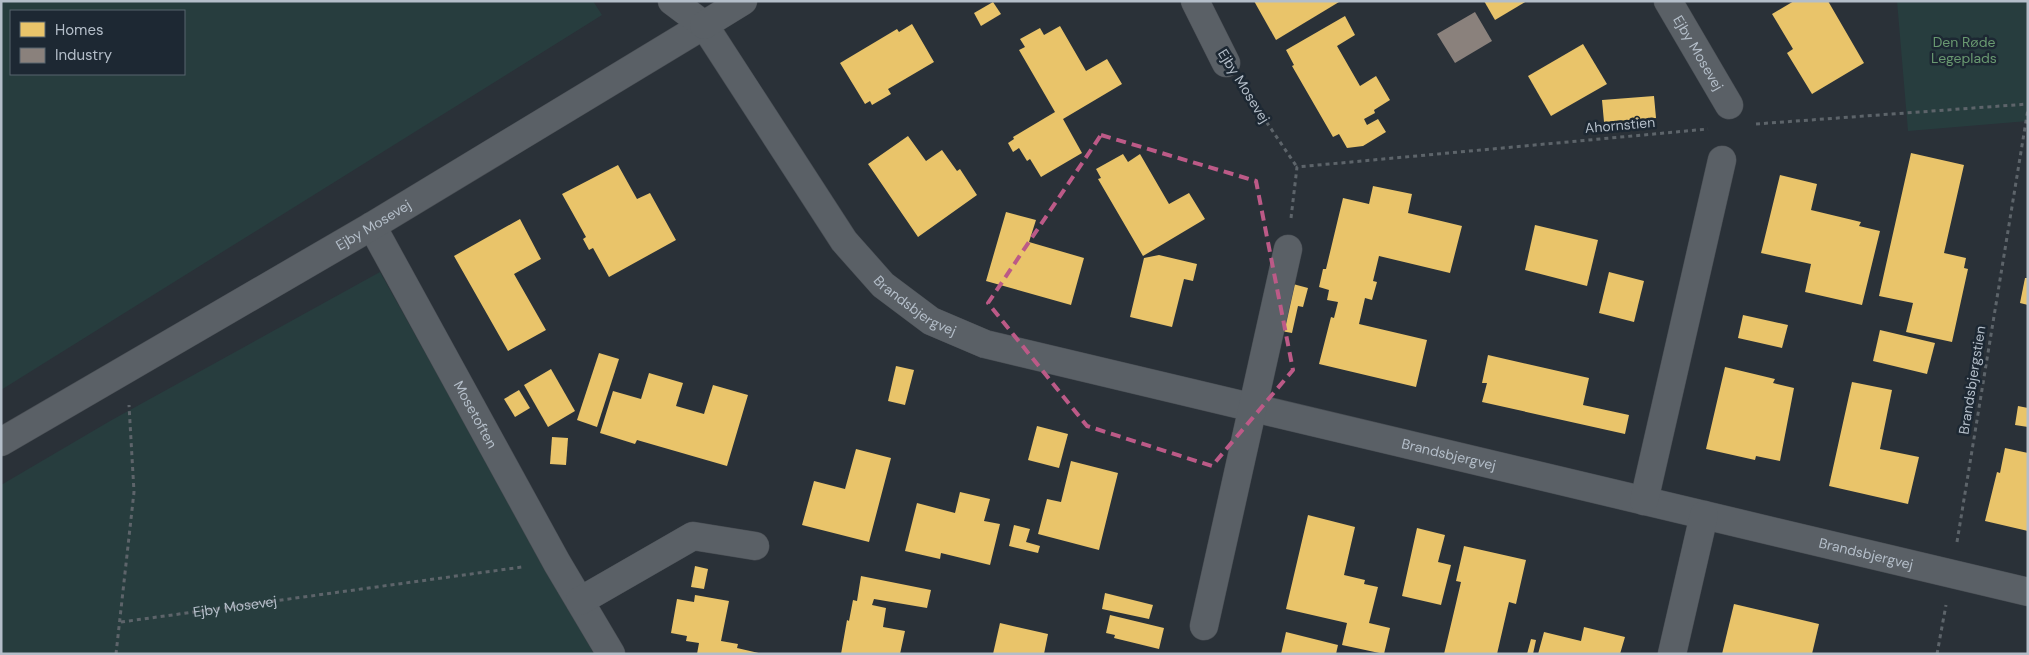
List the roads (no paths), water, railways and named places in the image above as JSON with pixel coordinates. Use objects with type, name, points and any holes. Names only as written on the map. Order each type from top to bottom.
[{"type":"street","name":"Brandsbjergvej","points":[[672,1],[700,13],[844,241],[883,285],[931,321],[985,344],[2028,592]]},
{"type":"street","name":"Ejby Mosevej","points":[[1,442],[372,226],[700,13],[743,1]]},
{"type":"street","name":"Ejby Mosevej","points":[[1195,1],[1226,63]]},
{"type":"street","name":"Ejby Mosevej","points":[[1668,1],[1722,116]]},
{"type":"street","points":[[1644,501],[1722,160]]},
{"type":"street","name":"Mosetoften","points":[[372,226],[557,563],[611,654]]},
{"type":"street","points":[[1204,626],[1288,249]]},
{"type":"street","points":[[1672,654],[1704,515]]},
{"type":"street","points":[[580,602],[693,536],[754,546]]},
{"type":"park label","name":"Den Røde Legeplads","points":[[1964,50]]}]
